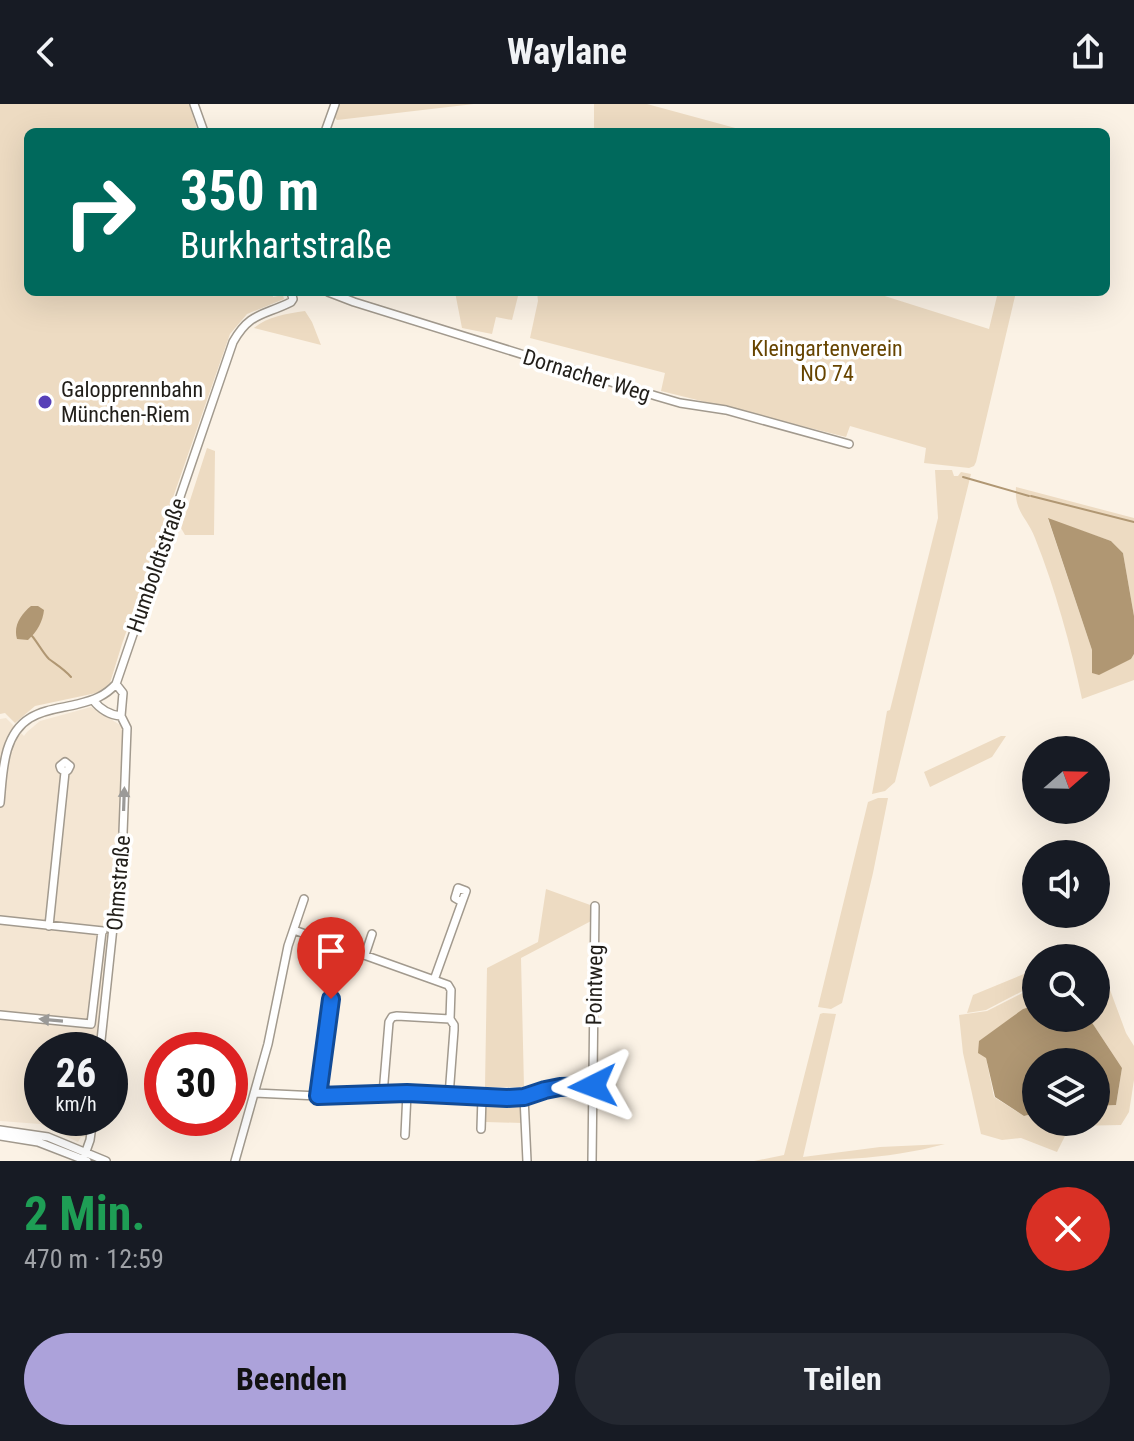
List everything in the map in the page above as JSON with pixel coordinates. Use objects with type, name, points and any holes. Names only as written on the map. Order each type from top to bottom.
[{"type":"street","points":[[194,104],[203,128]]},
{"type":"street","points":[[326,128],[335,104]]},
{"type":"street","name":"Humboldtstraße","points":[[116,684],[233,342],[248,322],[257,315],[287,305],[292,296]]},
{"type":"street","name":"Dornacher Weg","points":[[338,296],[680,403],[726,410],[849,444]]},
{"type":"street","points":[[0,803],[6,753],[18,729],[39,713],[93,700],[106,694],[116,684]]},
{"type":"street","name":"Ohmstraße","points":[[102,1032],[123,833],[127,728],[121,716],[122,689],[116,684]]},
{"type":"street","points":[[93,700],[111,714],[121,716]]},
{"type":"street","points":[[49,926],[65,772]]},
{"type":"street","points":[[235,1161],[268,1044],[288,946],[304,899]]},
{"type":"street","points":[[434,980],[462,902]]},
{"type":"street","name":"Pointweg","points":[[592,1161],[595,906]]},
{"type":"street","points":[[0,920],[113,932]]},
{"type":"street","points":[[294,930],[450,987],[450,1019],[454,1030],[449,1096]]},
{"type":"street","points":[[91,1024],[102,931]]},
{"type":"street","points":[[365,955],[372,934]]},
{"type":"street","points":[[318,1096],[331,999]]},
{"type":"street","points":[[0,1015],[103,1025]]},
{"type":"street","points":[[383,1094],[390,1019],[397,1016],[450,1019]]},
{"type":"street","points":[[255,1093],[524,1097],[560,1087],[593,1086]]},
{"type":"street","points":[[405,1135],[407,1093]]},
{"type":"street","points":[[481,1129],[482,1097]]},
{"type":"street","points":[[524,1097],[527,1161]]},
{"type":"street","points":[[0,1133],[85,1158],[106,1161]]},
{"type":"street","points":[[85,1158],[91,1136]]},
{"type":"shaded area","points":[[1048,518],[1111,541],[1123,553],[1134,616],[1134,654],[1131,659],[1099,675],[1092,673],[1092,650]]},
{"type":"shaded area","points":[[31,606],[44,610],[41,622],[28,640],[17,639],[19,621]]},
{"type":"shaded area","points":[[91,707],[125,728],[122,801],[99,1032],[24,1032],[24,1123],[0,1121],[0,719],[6,718],[24,736],[40,721]]},
{"type":"shaded area","points":[[1022,1010],[1022,1032],[1098,1032],[1109,1048],[1022,1048],[1022,1115],[995,1097],[986,1058],[978,1053],[979,1041]]},
{"type":"shaded area","points":[[1110,1050],[1122,1068],[1116,1105],[1110,1105]]},
{"type":"shaded area","points":[[65,1136],[87,1136],[81,1137],[78,1142]]},
{"type":"green space","points":[[0,104],[189,104],[197,128],[24,128],[24,296],[283,296],[284,299],[247,314],[230,334],[110,683],[101,692],[35,706],[15,723],[5,713],[0,714]]},
{"type":"green space","points":[[337,104],[474,104],[337,120],[333,116]]},
{"type":"green space","points":[[594,104],[647,104],[735,128],[594,128]]},
{"type":"green space","points":[[456,296],[518,296],[512,320],[496,317],[492,334],[462,328]]},
{"type":"green space","name":"Kleingartenverein NO 74","points":[[537,296],[885,296],[989,329],[997,296],[1015,296],[976,462],[969,468],[924,463],[926,448],[850,426],[846,437],[661,391],[665,373],[530,338]]},
{"type":"green space","points":[[305,311],[321,345],[254,328],[271,318]]},
{"type":"green space","points":[[207,448],[215,451],[214,535],[185,535],[181,528]]},
{"type":"green space","points":[[935,470],[952,470],[954,476],[961,472],[971,474],[895,782],[885,791],[872,794],[887,711],[890,710],[938,518]]},
{"type":"green space","points":[[1016,487],[1134,518],[1134,616],[1123,553],[1111,541],[1048,519],[1092,650],[1092,673],[1131,659],[1134,654],[1134,680],[1082,699],[1056,597],[1035,538],[1019,509]]},
{"type":"green space","points":[[1006,736],[992,757],[930,787],[924,772]]},
{"type":"green space","points":[[888,798],[842,1003],[831,1009],[818,1007],[868,802]]},
{"type":"green space","points":[[546,889],[593,906],[593,920],[521,958],[524,1087],[485,1087],[487,968],[538,942]]},
{"type":"green space","points":[[1022,975],[1022,991],[986,1010],[967,1013],[973,995]]},
{"type":"green space","points":[[1110,990],[1134,1046],[1134,1080],[1129,1112],[1121,1125],[1110,1125],[1110,1105],[1116,1105],[1122,1068],[1098,1032],[1110,1032]]},
{"type":"green space","points":[[1022,993],[1022,1010],[986,1058],[994,1097],[1022,1115],[1022,1136],[1065,1136],[1057,1152],[1021,1138],[1002,1140],[981,1134],[963,1053],[959,1015],[987,1011]]},
{"type":"green space","points":[[820,1014],[836,1014],[803,1157],[880,1147],[945,1144],[874,1157],[754,1161],[784,1155]]},
{"type":"green space","points":[[521,1102],[522,1123],[486,1122],[486,1104]]},
{"type":"waterway","points":[[963,477],[1029,496]]},
{"type":"waterway","points":[[1031,496],[1134,522]]},
{"type":"waterway","points":[[32,636],[49,659],[71,677]]},
{"type":"place","name":"Galopprennbahn München-Riem","points":[[45,402]]},
{"type":"route","points":[[331,999],[318,1096],[407,1093],[507,1098],[524,1097],[560,1087],[593,1086]]}]
